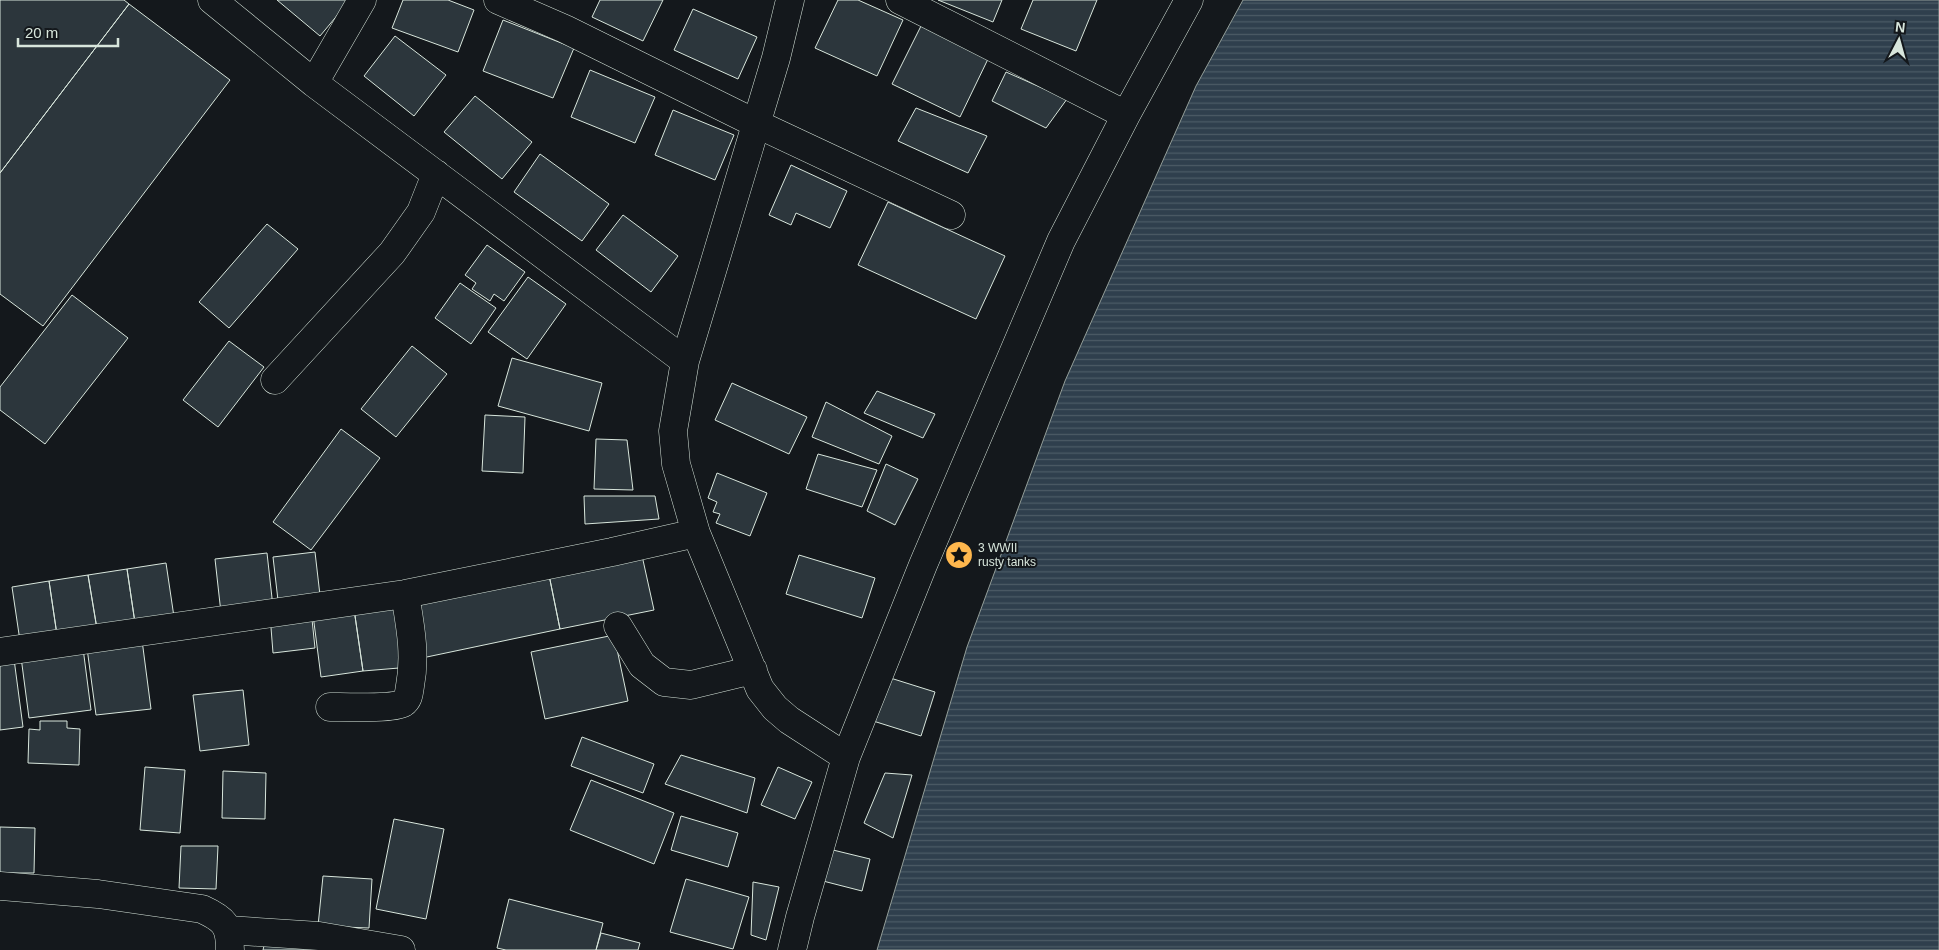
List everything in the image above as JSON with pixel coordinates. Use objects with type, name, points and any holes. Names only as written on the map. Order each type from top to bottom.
[{"type":"street","points":[[212,0],[314,83],[685,361]]},
{"type":"street","points":[[314,83],[362,0]]},
{"type":"street","points":[[498,0],[564,29],[757,124],[951,215]]},
{"type":"street","points":[[790,0],[757,124],[685,361],[673,432],[676,464],[696,533],[760,689],[775,708],[789,720],[846,757]]},
{"type":"street","points":[[900,0],[1126,115]]},
{"type":"street","points":[[792,950],[802,908],[846,757],[923,565],[1061,241],[1126,115],[1189,0]]},
{"type":"street","points":[[275,380],[392,253],[421,212],[436,174]]},
{"type":"street","points":[[0,652],[405,594],[696,533]]},
{"type":"street","points":[[330,708],[402,704],[408,698],[414,653],[405,594]]},
{"type":"street","points":[[618,626],[642,665],[664,682],[691,685],[753,670]]},
{"type":"street","points":[[0,886],[98,894],[202,909],[217,916],[225,924],[229,940],[319,936],[401,950]]},
{"type":"water","points":[[1243,0],[1939,0],[1939,950],[877,950],[967,647],[1065,381],[1196,86]]},
{"type":"building","points":[[0,0],[124,0],[129,4],[0,173]]},
{"type":"building","points":[[277,0],[350,0],[320,36]]},
{"type":"building","points":[[403,0],[448,0],[474,10],[458,52],[392,28]]},
{"type":"building","points":[[600,0],[663,0],[643,41],[592,17]]},
{"type":"building","points":[[838,0],[858,0],[903,20],[877,76],[815,48]]},
{"type":"building","points":[[938,0],[1002,0],[993,22]]},
{"type":"building","points":[[1033,0],[1097,0],[1076,51],[1021,29]]},
{"type":"building","points":[[129,4],[230,80],[43,326],[0,294],[0,173]]},
{"type":"building","points":[[693,9],[757,37],[738,79],[674,50]]},
{"type":"building","points":[[503,20],[574,48],[553,98],[483,71]]},
{"type":"building","points":[[921,26],[988,59],[960,117],[892,84]]},
{"type":"building","points":[[395,36],[446,75],[414,116],[364,76]]},
{"type":"building","points":[[590,70],[655,97],[635,143],[571,117]]},
{"type":"building","points":[[1006,72],[1067,99],[1046,128],[992,101]]},
{"type":"building","points":[[475,96],[532,142],[502,179],[444,132]]},
{"type":"building","points":[[916,108],[987,136],[968,173],[898,141]]},
{"type":"building","points":[[673,110],[734,135],[715,180],[655,155]]},
{"type":"building","points":[[540,154],[609,204],[582,241],[514,192]]},
{"type":"building","points":[[791,165],[847,191],[830,228],[796,213],[791,225],[769,215]]},
{"type":"building","points":[[888,202],[1005,256],[976,319],[858,265]]},
{"type":"building","points":[[623,215],[678,256],[651,292],[596,250]]},
{"type":"building","points":[[267,224],[298,249],[229,328],[199,302]]},
{"type":"building","points":[[487,245],[525,272],[504,301],[494,294],[490,301],[472,289],[476,283],[465,275]]},
{"type":"building","points":[[528,277],[566,304],[527,359],[488,332]]},
{"type":"building","points":[[460,283],[496,308],[471,344],[435,318]]},
{"type":"building","points":[[72,295],[128,338],[45,444],[0,410],[0,387]]},
{"type":"building","points":[[229,341],[264,367],[218,427],[183,400]]},
{"type":"building","points":[[412,346],[447,374],[396,437],[361,409]]},
{"type":"building","points":[[512,358],[602,383],[589,431],[498,406]]},
{"type":"building","points":[[732,383],[807,417],[789,454],[715,420]]},
{"type":"building","points":[[877,391],[935,414],[923,438],[864,413]]},
{"type":"building","points":[[826,402],[892,436],[879,464],[812,437]]},
{"type":"building","points":[[485,415],[525,417],[523,473],[482,471]]},
{"type":"building","points":[[341,429],[380,458],[311,550],[273,522]]},
{"type":"building","points":[[596,439],[627,440],[633,490],[594,489]]},
{"type":"building","points":[[818,454],[877,470],[862,507],[806,489]]},
{"type":"building","points":[[886,464],[918,479],[895,525],[867,511]]},
{"type":"building","points":[[717,473],[767,493],[750,536],[716,523],[720,514],[713,512],[717,502],[708,498]]},
{"type":"building","points":[[584,496],[655,496],[659,519],[585,524]]},
{"type":"building","points":[[641,551],[654,610],[560,629],[548,570]]},
{"type":"building","points":[[315,552],[321,604],[279,609],[273,557]]},
{"type":"building","points":[[267,553],[273,607],[221,613],[215,559]]},
{"type":"building","points":[[799,555],[875,578],[862,618],[786,594]]},
{"type":"building","points":[[166,563],[174,617],[135,623],[127,569]]},
{"type":"building","points":[[127,569],[135,623],[97,629],[88,575]]},
{"type":"building","points":[[548,570],[560,629],[422,658],[410,598]]},
{"type":"building","points":[[88,575],[97,629],[57,635],[49,581]]},
{"type":"building","points":[[49,581],[57,635],[20,641],[12,587]]},
{"type":"building","points":[[398,606],[411,667],[363,671],[354,609]]},
{"type":"building","points":[[354,609],[363,671],[321,677],[313,615]]},
{"type":"building","points":[[311,610],[315,648],[273,653],[270,615]]},
{"type":"building","points":[[614,635],[628,701],[545,719],[531,652]]},
{"type":"building","points":[[142,640],[151,709],[96,715],[87,648]]},
{"type":"building","points":[[83,648],[91,710],[29,718],[21,657]]},
{"type":"building","points":[[14,659],[23,727],[0,730],[0,661]]},
{"type":"building","points":[[884,676],[935,692],[921,736],[870,720]]},
{"type":"building","points":[[243,690],[249,745],[200,751],[193,695]]},
{"type":"building","points":[[40,721],[67,721],[67,728],[80,729],[79,765],[28,763],[29,729],[40,730]]},
{"type":"building","points":[[582,737],[654,764],[643,793],[571,766]]},
{"type":"building","points":[[681,755],[755,778],[747,813],[665,784]]},
{"type":"building","points":[[145,767],[185,770],[180,833],[140,830]]},
{"type":"building","points":[[778,767],[812,782],[795,819],[761,805]]},
{"type":"building","points":[[223,771],[266,773],[265,819],[222,818]]},
{"type":"building","points":[[885,773],[912,775],[893,838],[864,823]]},
{"type":"building","points":[[591,780],[674,813],[654,864],[570,830]]},
{"type":"building","points":[[681,816],[738,833],[728,867],[671,850]]},
{"type":"building","points":[[394,819],[444,829],[426,919],[376,909]]},
{"type":"building","points":[[0,827],[35,828],[34,873],[0,873]]},
{"type":"building","points":[[181,846],[218,846],[216,889],[179,888]]},
{"type":"building","points":[[833,850],[870,859],[862,891],[823,881]]},
{"type":"building","points":[[323,876],[372,879],[369,928],[318,926]]},
{"type":"building","points":[[686,879],[749,897],[733,949],[670,932]]},
{"type":"building","points":[[753,882],[779,887],[766,940],[751,935]]},
{"type":"building","points":[[509,899],[603,923],[596,950],[506,950],[497,948]]},
{"type":"building","points":[[601,933],[640,943],[638,950],[596,950]]},
{"type":"building","points":[[266,937],[317,948],[316,950],[263,950]]},
{"type":"place","name":"3 WWII rusty tanks","points":[[959,555]]}]
